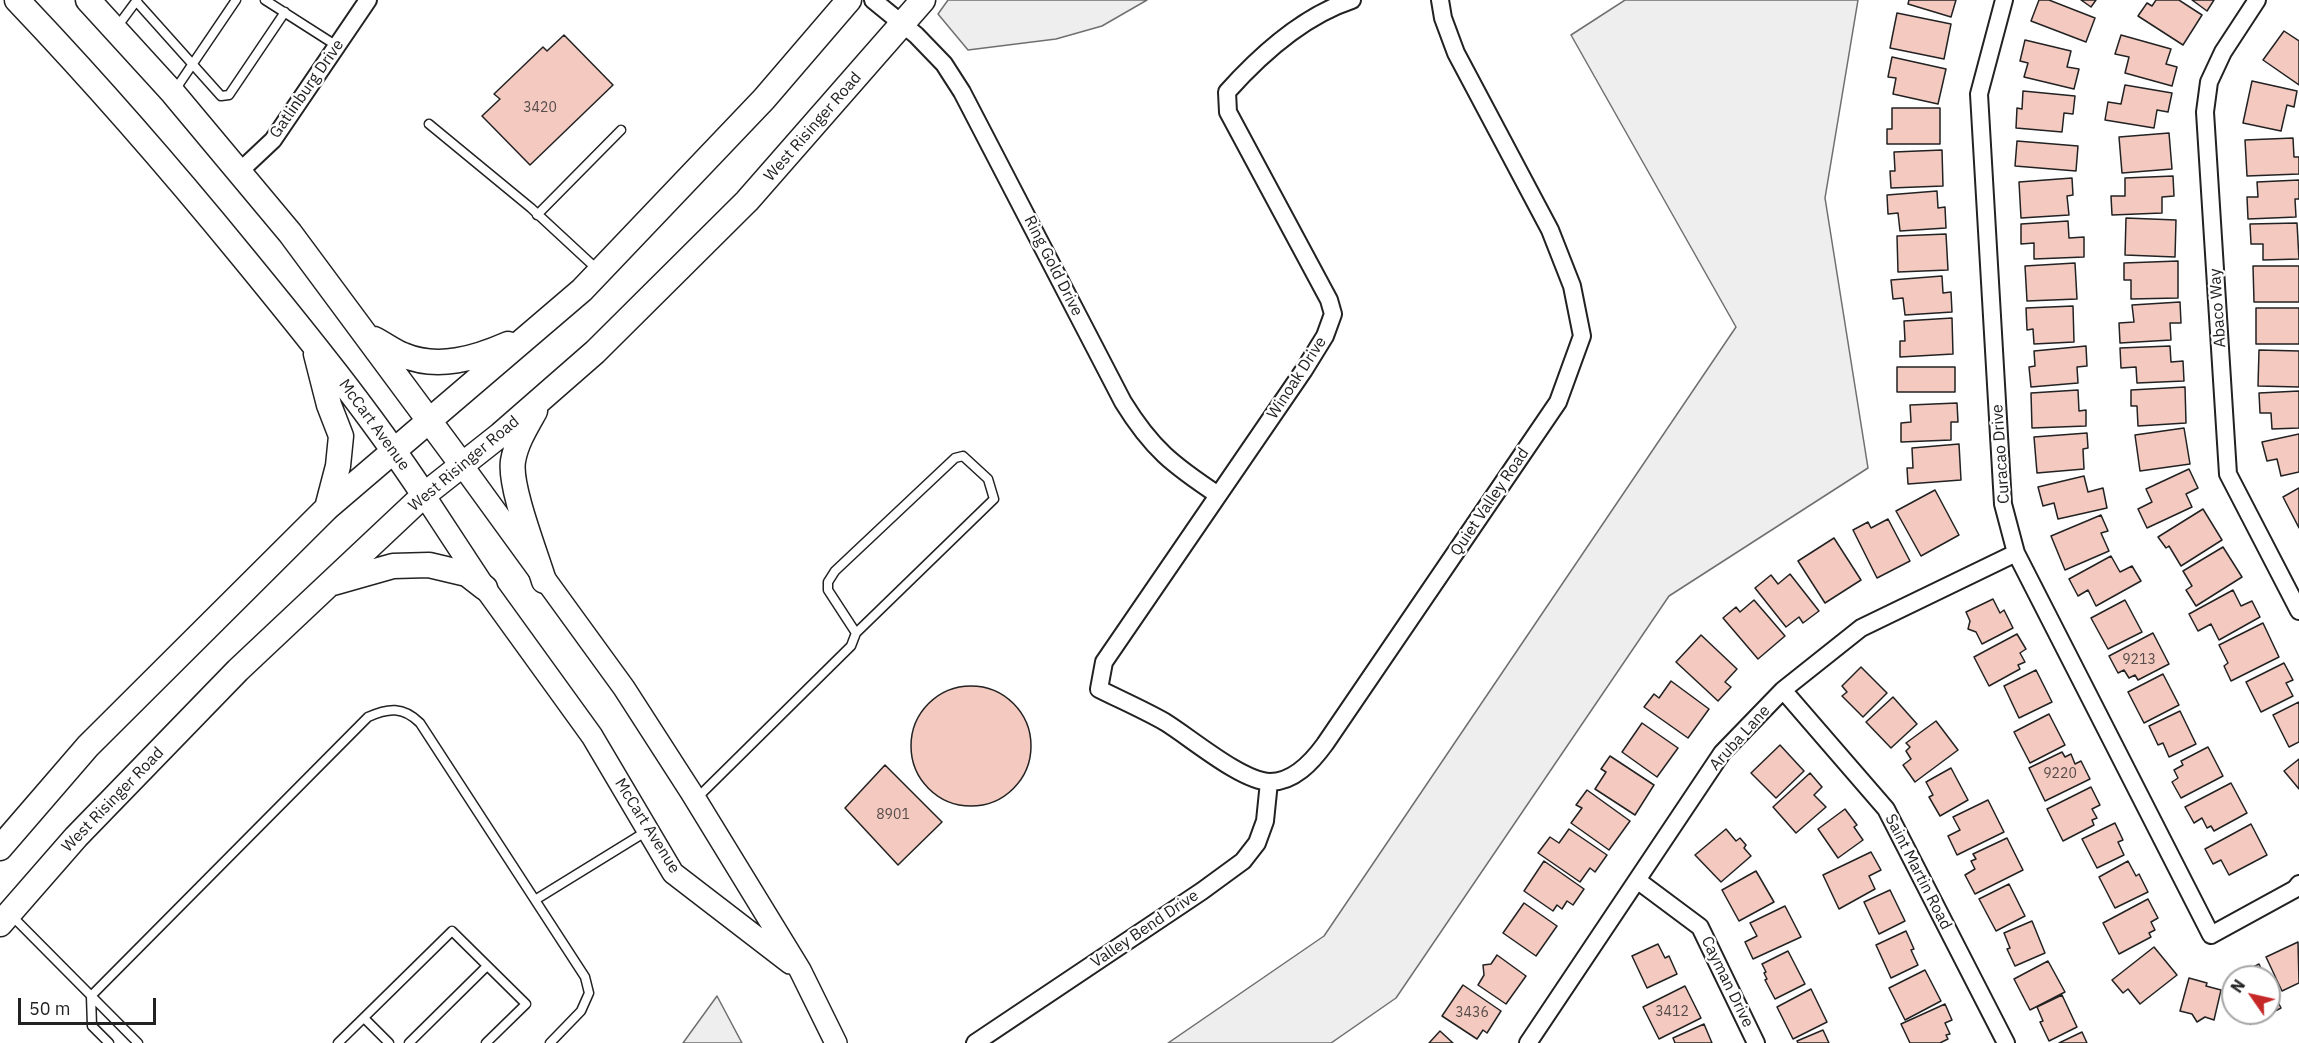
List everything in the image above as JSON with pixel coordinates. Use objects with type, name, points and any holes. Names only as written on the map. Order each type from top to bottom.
[{"type":"main road","name":"McCart Avenue","points":[[17,0],[156,153],[314,343],[424,495]]},
{"type":"main road","name":"McCart Avenue","points":[[88,0],[173,93],[290,233],[462,465]]},
{"type":"main road","points":[[0,848],[88,747],[327,508],[535,332],[600,271],[764,99],[849,0]]},
{"type":"main road","name":"West Risinger Road","points":[[5,919],[76,837],[230,678],[424,495],[595,352],[747,201],[922,0]]},
{"type":"main road","points":[[364,333],[403,356],[424,361],[457,361],[479,357],[535,332]]},
{"type":"main road","points":[[314,343],[329,405],[341,436],[338,466],[327,508]]},
{"type":"main road","points":[[540,399],[517,446],[512,470],[513,481],[544,581]]},
{"type":"main road","points":[[331,583],[393,566],[429,565],[467,574],[485,588]]},
{"type":"street","name":"Gatlinburg Drive","points":[[239,172],[273,140],[368,0]]},
{"type":"street","name":"Ring Gold Drive","points":[[873,0],[944,64],[962,92],[1123,402],[1140,429],[1167,458],[1218,495]]},
{"type":"street","name":"Winoak Drive","points":[[1269,782],[1254,778],[1229,766],[1166,723],[1099,689],[1104,662],[1325,336],[1333,314],[1329,300],[1228,112],[1227,92],[1273,48],[1305,22],[1352,0]]},
{"type":"street","name":"Quiet Valley Road","points":[[1269,782],[1282,780],[1297,773],[1311,763],[1325,744],[1558,402],[1582,336],[1572,286],[1550,230],[1456,53],[1443,18],[1440,0]]},
{"type":"street","name":"Curacao Drive","points":[[2004,0],[1979,94],[2003,504],[2016,553],[2211,935],[2295,889],[2299,884]]},
{"type":"street","name":"Abaco Way","points":[[2257,0],[2223,52],[2209,82],[2205,112],[2228,474],[2299,611]]},
{"type":"street","name":"McCart Avenue","points":[[462,465],[544,581],[624,688],[696,799],[800,970],[836,1043]]},
{"type":"street","name":"McCart Avenue","points":[[424,495],[485,588],[592,736],[673,873],[800,970]]},
{"type":"street","name":"Aruba Lane","points":[[1528,1043],[1722,753],[1783,690],[1861,627],[2016,553]]},
{"type":"street","name":"Saint Martin Road","points":[[1783,690],[1886,809],[2006,1043]]},
{"type":"street","name":"Valley Bend Drive","points":[[975,1043],[1243,861],[1257,843],[1265,821],[1269,782]]},
{"type":"street","name":"Cayman Drive","points":[[1637,880],[1700,927],[1756,1043]]},
{"type":"lane","points":[[173,93],[236,0]]},
{"type":"lane","points":[[265,0],[337,46]]},
{"type":"lane","points":[[115,30],[136,1],[221,96],[229,95],[285,12]]},
{"type":"lane","points":[[429,124],[600,271]]},
{"type":"lane","points":[[537,215],[621,130]]},
{"type":"lane","points":[[696,799],[841,657],[851,646],[856,633],[994,500],[988,479],[963,456],[955,458],[835,571],[828,582],[828,590],[856,633]]},
{"type":"lane","points":[[109,1043],[92,1026],[91,996],[368,717],[383,710],[397,709],[411,714],[420,723],[585,977],[589,993],[580,1011],[550,1043]]},
{"type":"lane","points":[[535,900],[648,830]]},
{"type":"lane","points":[[5,919],[91,996],[138,1043]]},
{"type":"lane","points":[[338,1043],[452,931],[526,1004],[486,1043]]},
{"type":"lane","points":[[409,1043],[487,966]]},
{"type":"lane","points":[[364,1018],[389,1043]]},
{"type":"shaded area","points":[[948,0],[1147,0],[1102,26],[1056,39],[968,50],[938,14]]},
{"type":"shaded area","points":[[1625,0],[1858,0],[1825,198],[1868,468],[1669,596],[1396,998],[1331,1043],[1168,1043],[1324,936],[1736,327],[1571,35]]},
{"type":"shaded area","points":[[717,996],[742,1043],[683,1043]]},
{"type":"building","points":[[1909,0],[1956,0],[1951,17],[1908,4]]},
{"type":"building","points":[[2039,0],[2049,0],[2095,18],[2086,42],[2031,21]]},
{"type":"building","points":[[2081,0],[2096,0],[2091,7]]},
{"type":"building","points":[[2156,0],[2179,0],[2202,15],[2183,45],[2138,16],[2147,3],[2152,6]]},
{"type":"building","points":[[2192,0],[2214,0],[2207,11]]},
{"type":"building","points":[[1897,13],[1951,24],[1944,59],[1890,48]]},
{"type":"building","points":[[2284,31],[2299,41],[2299,85],[2263,60]]},
{"type":"building","points":[[564,35],[613,85],[530,165],[482,116],[500,99],[494,94],[543,47],[547,51]]},
{"type":"building","points":[[2121,35],[2171,49],[2166,64],[2177,67],[2172,86],[2125,73],[2129,57],[2115,54]]},
{"type":"building","points":[[2025,40],[2071,51],[2067,67],[2079,69],[2074,89],[2024,77],[2028,63],[2020,61]]},
{"type":"building","points":[[1892,57],[1946,69],[1938,104],[1893,94],[1896,78],[1888,77]]},
{"type":"building","points":[[2252,81],[2297,91],[2294,107],[2287,105],[2281,131],[2243,123]]},
{"type":"building","points":[[2125,85],[2172,93],[2168,112],[2157,110],[2154,128],[2105,120],[2108,102],[2121,104]]},
{"type":"building","points":[[2023,91],[2075,96],[2073,114],[2064,113],[2062,132],[2016,128],[2017,108],[2022,109]]},
{"type":"building","points":[[1892,108],[1940,108],[1940,144],[1887,144],[1887,129],[1892,129]]},
{"type":"building","points":[[2169,133],[2172,169],[2122,173],[2119,137]]},
{"type":"building","points":[[2293,138],[2294,157],[2299,157],[2299,174],[2247,176],[2245,140]]},
{"type":"building","points":[[2017,141],[2078,146],[2076,171],[2015,166]]},
{"type":"building","points":[[1942,150],[1943,186],[1891,188],[1890,171],[1895,171],[1894,152]]},
{"type":"building","points":[[2173,176],[2174,196],[2162,197],[2162,213],[2112,215],[2111,196],[2125,196],[2125,178]]},
{"type":"building","points":[[2072,178],[2073,195],[2067,196],[2069,215],[2021,218],[2019,182]]},
{"type":"building","points":[[2299,180],[2299,199],[2295,199],[2296,217],[2248,219],[2247,197],[2258,197],[2257,182]]},
{"type":"building","points":[[1937,191],[1938,208],[1945,207],[1946,228],[1900,231],[1898,213],[1888,214],[1887,195]]},
{"type":"building","points":[[2126,218],[2176,220],[2175,257],[2125,255]]},
{"type":"building","points":[[2068,221],[2069,238],[2084,237],[2084,257],[2034,259],[2034,243],[2021,244],[2021,224]]},
{"type":"building","points":[[2297,223],[2299,259],[2263,260],[2263,244],[2251,244],[2250,224]]},
{"type":"building","points":[[1946,234],[1948,270],[1898,272],[1897,236]]},
{"type":"building","points":[[2178,261],[2178,298],[2131,299],[2131,280],[2124,280],[2124,263]]},
{"type":"building","points":[[2075,263],[2077,299],[2027,301],[2025,266]]},
{"type":"building","points":[[2253,266],[2299,266],[2299,302],[2254,302]]},
{"type":"building","points":[[1942,276],[1943,293],[1951,292],[1952,312],[1905,315],[1903,298],[1893,299],[1891,280]]},
{"type":"building","points":[[2180,302],[2181,323],[2170,323],[2171,340],[2120,343],[2119,323],[2134,322],[2132,305]]},
{"type":"building","points":[[2073,306],[2074,342],[2034,344],[2033,329],[2027,330],[2026,308]]},
{"type":"building","points":[[2256,308],[2299,308],[2299,344],[2256,344]]},
{"type":"building","points":[[1952,318],[1953,354],[1900,357],[1900,341],[1905,341],[1904,321]]},
{"type":"building","points":[[2086,346],[2087,366],[2077,367],[2078,383],[2031,387],[2029,367],[2035,366],[2034,351]]},
{"type":"building","points":[[2170,346],[2171,362],[2183,361],[2184,381],[2137,383],[2136,367],[2121,368],[2120,348]]},
{"type":"building","points":[[2259,350],[2299,351],[2299,387],[2258,386]]},
{"type":"building","points":[[1897,367],[1955,367],[1955,392],[1897,392]]},
{"type":"building","points":[[2185,387],[2186,423],[2138,426],[2137,406],[2131,406],[2131,390]]},
{"type":"building","points":[[2078,390],[2079,411],[2086,410],[2086,426],[2032,428],[2031,393]]},
{"type":"building","points":[[2299,391],[2299,428],[2272,429],[2271,413],[2260,413],[2259,393]]},
{"type":"building","points":[[1957,403],[1958,422],[1951,422],[1951,440],[1901,442],[1901,423],[1911,422],[1910,405]]},
{"type":"building","points":[[2184,428],[2190,464],[2140,471],[2135,435]]},
{"type":"building","points":[[2087,433],[2088,448],[2083,449],[2084,469],[2037,473],[2034,437]]},
{"type":"building","points":[[2299,434],[2299,472],[2281,476],[2277,459],[2267,461],[2262,442]]},
{"type":"building","points":[[1959,444],[1961,480],[1908,484],[1907,468],[1913,468],[1912,448]]},
{"type":"building","points":[[2189,469],[2198,488],[2186,494],[2192,507],[2147,528],[2138,509],[2152,502],[2146,489]]},
{"type":"building","points":[[2084,476],[2088,492],[2103,488],[2107,508],[2058,519],[2054,503],[2043,506],[2038,487]]},
{"type":"building","points":[[2299,488],[2299,528],[2283,497]]},
{"type":"building","points":[[1935,490],[1959,535],[1921,556],[1896,511]]},
{"type":"building","points":[[2203,509],[2222,540],[2181,566],[2169,546],[2166,548],[2158,537]]},
{"type":"building","points":[[2101,515],[2108,531],[2101,533],[2109,551],[2065,570],[2051,536]]},
{"type":"building","points":[[1888,519],[1910,561],[1877,578],[1853,530],[1868,522],[1871,528]]},
{"type":"building","points":[[1834,538],[1861,580],[1825,603],[1798,561]]},
{"type":"building","points":[[2223,547],[2242,577],[2196,606],[2186,590],[2192,586],[2183,571]]},
{"type":"building","points":[[2111,556],[2120,572],[2132,566],[2141,581],[2096,606],[2088,590],[2078,596],[2069,579]]},
{"type":"building","points":[[1790,574],[1819,611],[1803,623],[1799,617],[1786,627],[1755,588],[1771,575],[1778,584]]},
{"type":"building","points":[[2233,590],[2241,606],[2252,601],[2260,617],[2219,640],[2211,624],[2198,631],[2189,614]]},
{"type":"building","points":[[1993,599],[2000,613],[2004,610],[2013,628],[1982,644],[1976,632],[1968,629],[1970,621],[1966,612]]},
{"type":"building","points":[[1754,600],[1785,636],[1758,659],[1723,618],[1736,607],[1740,612]]},
{"type":"building","points":[[2125,600],[2142,632],[2108,649],[2091,618]]},
{"type":"building","points":[[2263,623],[2279,657],[2231,681],[2224,666],[2228,663],[2219,645]]},
{"type":"building","points":[[2153,633],[2169,664],[2138,680],[2135,675],[2129,678],[2124,670],[2118,673],[2109,656]]},
{"type":"building","points":[[2017,634],[2026,649],[2020,653],[2025,662],[2018,665],[2020,669],[1989,686],[1974,657]]},
{"type":"building","points":[[1701,635],[1737,669],[1725,682],[1731,687],[1718,701],[1676,662]]},
{"type":"building","points":[[2284,663],[2293,680],[2286,683],[2293,696],[2261,712],[2246,682]]},
{"type":"building","points":[[1861,667],[1887,693],[1863,717],[1842,696],[1847,692],[1842,686]]},
{"type":"building","points":[[2036,670],[2052,702],[2019,718],[2004,686]]},
{"type":"building","points":[[2163,674],[2179,705],[2144,723],[2128,692]]},
{"type":"building","points":[[1671,681],[1709,709],[1688,738],[1644,707],[1654,694],[1659,698]]},
{"type":"building","points":[[971,686],[994,691],[1013,704],[1026,723],[1031,746],[1026,769],[1013,788],[994,801],[971,806],[948,801],[929,788],[916,769],[911,746],[916,723],[929,704],[948,691]]},
{"type":"building","points":[[1893,697],[1917,724],[1891,748],[1866,722]]},
{"type":"building","points":[[2299,702],[2299,742],[2289,747],[2273,715]]},
{"type":"building","points":[[2180,711],[2196,744],[2169,757],[2163,743],[2158,745],[2149,726]]},
{"type":"building","points":[[2049,714],[2065,745],[2030,763],[2014,732]]},
{"type":"building","points":[[1936,721],[1958,750],[1915,782],[1903,765],[1911,759],[1906,751],[1910,747],[1906,743]]},
{"type":"building","points":[[1642,723],[1678,748],[1657,777],[1622,752]]},
{"type":"building","points":[[1780,745],[1804,771],[1776,798],[1751,773]]},
{"type":"building","points":[[2208,747],[2223,776],[2181,798],[2172,782],[2178,778],[2174,770],[2183,765],[2181,761]]},
{"type":"building","points":[[2062,752],[2065,757],[2071,754],[2075,764],[2081,761],[2090,779],[2045,801],[2029,768]]},
{"type":"building","points":[[1610,756],[1654,785],[1635,815],[1595,789],[1606,772],[1601,769]]},
{"type":"building","points":[[2299,759],[2299,789],[2284,771]]},
{"type":"building","points":[[885,765],[942,822],[898,865],[845,808]]},
{"type":"building","points":[[1951,768],[1968,800],[1940,816],[1929,797],[1933,795],[1926,782]]},
{"type":"building","points":[[1810,773],[1822,787],[1814,795],[1826,807],[1796,833],[1773,807]]},
{"type":"building","points":[[2231,783],[2247,813],[2214,831],[2211,826],[2207,828],[2202,818],[2194,823],[2185,807]]},
{"type":"building","points":[[2091,787],[2100,805],[2092,809],[2097,818],[2092,820],[2094,825],[2063,841],[2047,809]]},
{"type":"building","points":[[1587,790],[1630,821],[1609,850],[1571,823],[1582,808],[1576,805]]},
{"type":"building","points":[[1988,800],[2004,832],[1957,855],[1948,836],[1960,830],[1953,817]]},
{"type":"building","points":[[1845,809],[1857,825],[1854,827],[1863,840],[1838,858],[1818,829]]},
{"type":"building","points":[[2115,823],[2123,840],[2118,842],[2124,855],[2097,868],[2082,839]]},
{"type":"building","points":[[2251,824],[2267,855],[2229,875],[2221,860],[2213,864],[2205,849]]},
{"type":"building","points":[[1569,829],[1607,855],[1595,872],[1590,868],[1580,882],[1538,853],[1550,837],[1559,843]]},
{"type":"building","points":[[1726,829],[1736,841],[1740,838],[1746,845],[1744,848],[1751,856],[1721,882],[1695,855]]},
{"type":"building","points":[[2007,838],[2023,870],[1975,894],[1965,875],[1975,869],[1971,861],[1976,859],[1973,854]]},
{"type":"building","points":[[1871,852],[1881,870],[1869,876],[1875,889],[1839,909],[1823,875]]},
{"type":"building","points":[[1544,861],[1584,889],[1573,905],[1567,901],[1562,909],[1557,905],[1553,911],[1524,891]]},
{"type":"building","points":[[2128,861],[2136,876],[2139,874],[2148,892],[2115,908],[2099,877]]},
{"type":"building","points":[[1756,871],[1774,902],[1739,921],[1722,890]]},
{"type":"building","points":[[2009,884],[2025,916],[1996,931],[1979,899]]},
{"type":"building","points":[[1890,890],[1905,921],[1879,934],[1864,902]]},
{"type":"building","points":[[2148,899],[2158,918],[2151,922],[2155,930],[2149,933],[2151,937],[2119,954],[2103,923]]},
{"type":"building","points":[[1524,903],[1557,926],[1536,956],[1503,933]]},
{"type":"building","points":[[1785,906],[1801,937],[1753,959],[1745,942],[1757,936],[1750,923]]},
{"type":"building","points":[[2032,921],[2045,953],[2015,966],[2007,949],[2010,948],[2004,933]]},
{"type":"building","points":[[1906,931],[1918,965],[1891,978],[1876,945]]},
{"type":"building","points":[[2298,942],[2299,983],[2282,991],[2281,965],[2270,965],[2266,957]]},
{"type":"building","points":[[1658,944],[1665,958],[1669,956],[1677,974],[1647,988],[1632,956]]},
{"type":"building","points":[[2154,947],[2177,975],[2140,1004],[2128,989],[2123,993],[2112,980]]},
{"type":"building","points":[[1788,951],[1805,984],[1775,999],[1765,980],[1767,979],[1764,973],[1766,972],[1762,964]]},
{"type":"building","points":[[1497,955],[1526,976],[1506,1004],[1478,985],[1484,975],[1483,965],[1491,964]]},
{"type":"building","points":[[2048,961],[2065,992],[2030,1010],[2014,979]]},
{"type":"building","points":[[1925,970],[1941,1001],[1905,1020],[1889,988]]},
{"type":"building","points":[[2189,978],[2221,990],[2214,1020],[2205,1017],[2197,1022],[2192,1014],[2180,1011]]},
{"type":"building","points":[[1463,985],[1501,1011],[1487,1033],[1483,1030],[1477,1039],[1442,1016]]},
{"type":"building","points":[[1685,986],[1701,1018],[1659,1039],[1643,1007]]},
{"type":"building","points":[[1811,989],[1827,1022],[1793,1039],[1777,1007]]},
{"type":"building","points":[[2062,995],[2077,1027],[2049,1041],[2040,1022],[2043,1021],[2037,1007]]},
{"type":"building","points":[[1945,1004],[1952,1020],[1945,1023],[1950,1034],[1946,1035],[1948,1039],[1940,1043],[1910,1043],[1901,1024]]},
{"type":"building","points":[[1704,1024],[1712,1043],[1675,1043],[1673,1038]]},
{"type":"building","points":[[1823,1030],[1829,1043],[1798,1043],[1797,1041]]},
{"type":"building","points":[[1440,1031],[1453,1043],[1429,1043]]},
{"type":"building","points":[[2082,1032],[2087,1043],[2059,1043]]}]
